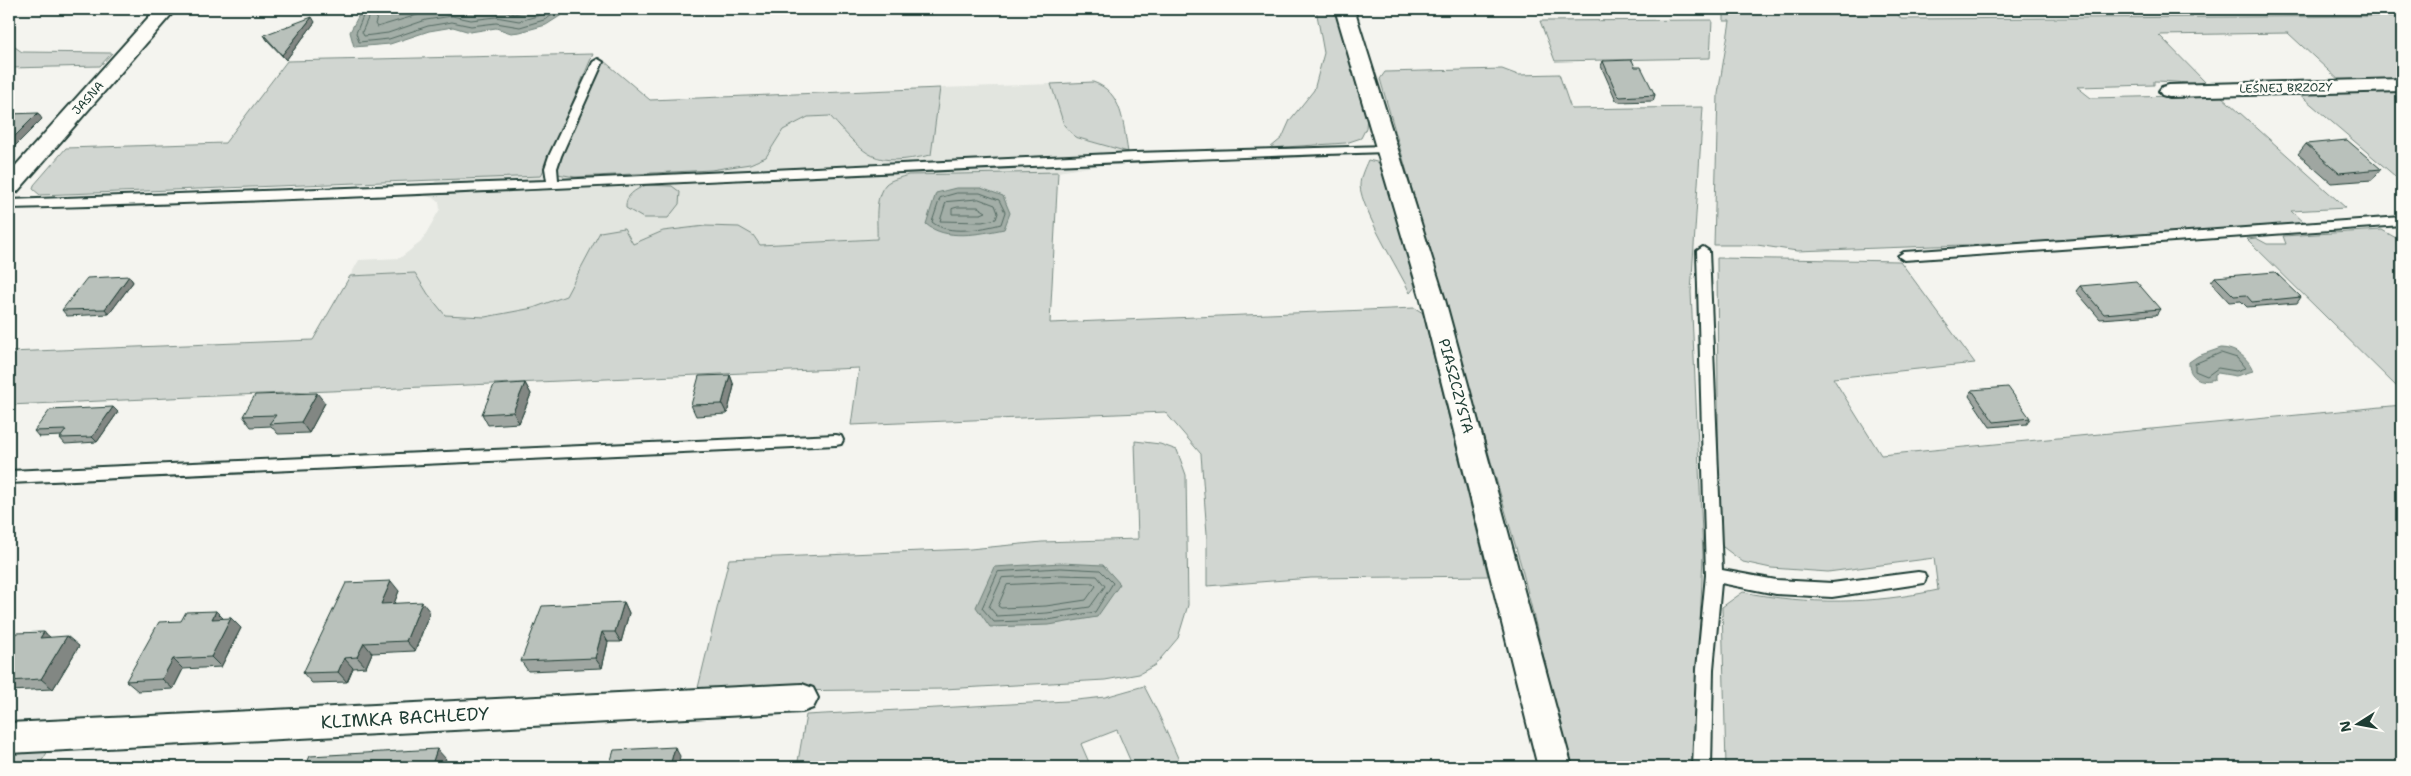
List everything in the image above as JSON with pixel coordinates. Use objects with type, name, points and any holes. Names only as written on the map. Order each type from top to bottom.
[{"type":"street","name":"JASNA","points":[[9,187],[166,9]]},
{"type":"street","name":"PIASZCZYSTA","points":[[1344,9],[1433,300],[1556,767]]},
{"type":"street","name":"LEŚNEJ BRZOZY","points":[[2169,91],[2402,85]]},
{"type":"street","name":"KLIMKA BACHLEDY","points":[[9,738],[802,698]]},
{"type":"lane","points":[[553,183],[551,168],[555,156],[598,62]]},
{"type":"lane","points":[[9,204],[470,188],[1134,157],[1386,149]]},
{"type":"lane","points":[[1904,256],[2402,221]]},
{"type":"lane","points":[[1702,767],[1705,669],[1714,575],[1703,251]]},
{"type":"lane","points":[[9,477],[836,440]]},
{"type":"lane","points":[[1714,575],[1776,587],[1832,590],[1918,578]]},
{"type":"shaded area","points":[[1316,9],[1335,9],[1367,116],[1366,128],[1361,138],[1346,143],[1270,148],[1282,138],[1290,120],[1314,90],[1324,53]]},
{"type":"shaded area","points":[[1724,9],[1894,9],[1901,19],[2402,16],[2402,80],[2341,82],[2288,33],[2159,35],[2207,84],[2154,81],[2154,85],[2077,87],[2091,98],[2220,95],[2346,208],[2291,211],[2306,225],[2018,243],[1797,251],[1757,245],[1714,245],[1718,94],[1730,21],[1724,21]]},
{"type":"shaded area","points":[[1712,20],[1710,58],[1555,61],[1540,21]]},
{"type":"shaded area","points":[[9,43],[22,52],[112,53],[100,66],[9,68]]},
{"type":"shaded area","points":[[593,54],[541,176],[40,195],[33,189],[34,185],[66,148],[225,143],[287,61]]},
{"type":"shaded area","points":[[604,61],[650,100],[940,88],[931,155],[896,160],[873,156],[854,142],[830,116],[808,117],[783,130],[766,157],[750,164],[711,170],[575,177],[558,174],[556,162]]},
{"type":"shaded area","points":[[1502,69],[1518,75],[1559,74],[1571,109],[1703,107],[1691,292],[1703,555],[1694,767],[1571,767],[1521,565],[1380,79],[1385,72]]},
{"type":"shaded area","points":[[1093,82],[1103,87],[1116,101],[1123,120],[1128,152],[1075,137],[1064,125],[1051,84]]},
{"type":"shaded area","points":[[1051,84],[1064,125],[1075,137],[1128,152],[1130,163],[1107,164],[1058,172],[908,175],[878,208],[877,239],[760,245],[753,235],[663,231],[633,245],[600,232],[566,296],[533,308],[485,317],[445,315],[428,294],[415,273],[350,276],[359,260],[400,258],[421,242],[440,209],[439,202],[434,198],[426,196],[436,180],[558,174],[575,177],[711,170],[750,164],[766,157],[783,130],[808,117],[830,116],[859,148],[880,160],[910,160],[931,155],[940,88]]},
{"type":"shaded area","points":[[2402,91],[2402,182],[2298,93]]},
{"type":"shaded area","points":[[1368,160],[1381,163],[1384,168],[1415,287],[1410,293],[1362,197],[1361,179]]},
{"type":"shaded area","points":[[1058,172],[1050,323],[1415,308],[1423,313],[1488,576],[1311,578],[1207,586],[1207,534],[1201,454],[1165,412],[851,425],[859,368],[9,405],[9,352],[313,340],[350,276],[415,273],[428,294],[445,315],[485,317],[533,308],[566,296],[600,232],[624,228],[633,244],[663,231],[705,226],[739,227],[753,235],[760,245],[877,239],[879,196],[890,181],[908,175]]},
{"type":"shaded area","points":[[646,185],[672,186],[680,192],[679,204],[668,218],[643,218],[626,208],[629,196]]},
{"type":"shaded area","points":[[2382,230],[2396,238],[2402,237],[2402,392],[2247,239],[2256,238],[2267,244],[2286,244],[2283,236]]},
{"type":"shaded area","points":[[1717,258],[1900,261],[1975,363],[1833,378],[1881,455],[2402,405],[2402,767],[1726,767],[1722,607],[1743,592],[1791,599],[1840,601],[1889,598],[1938,590],[1934,558],[1828,572],[1771,568],[1743,562],[1719,544]]},
{"type":"shaded area","points":[[1135,441],[1160,444],[1177,450],[1186,475],[1188,605],[1178,638],[1155,665],[1139,674],[1105,680],[944,689],[697,692],[729,559],[970,549],[1042,542],[1138,539]]},
{"type":"shaded area","points":[[1144,686],[1182,767],[1133,767],[1117,730],[1081,744],[1091,767],[797,767],[806,715],[1067,701],[1105,697]]},
{"type":"shaded area","points":[[48,751],[38,767],[9,767],[9,753]]},
{"type":"water","points":[[362,9],[571,9],[546,25],[520,32],[511,33],[496,28],[470,32],[453,27],[429,31],[390,44],[354,47],[350,32]]},
{"type":"water","points":[[956,188],[981,188],[1003,196],[1010,213],[1004,229],[963,235],[943,233],[926,224],[936,193]]},
{"type":"water","points":[[2226,348],[2241,355],[2253,371],[2236,376],[2218,373],[2215,374],[2215,379],[2205,381],[2196,378],[2191,372],[2189,362],[2198,356]]},
{"type":"water","points":[[1061,563],[1103,565],[1120,584],[1097,617],[1049,625],[990,627],[976,607],[994,567]]},
{"type":"building","points":[[312,17],[282,55],[264,35]]},
{"type":"building","points":[[1632,60],[1635,67],[1641,67],[1655,95],[1620,97],[1617,94],[1603,61]]},
{"type":"building","points":[[38,113],[9,142],[9,114]]},
{"type":"building","points":[[2347,140],[2381,169],[2339,173],[2306,144]]},
{"type":"building","points":[[2275,272],[2301,297],[2252,302],[2246,295],[2234,296],[2215,277]]},
{"type":"building","points":[[129,276],[105,309],[62,310],[87,278]]},
{"type":"building","points":[[2136,281],[2160,309],[2104,314],[2080,286]]},
{"type":"building","points":[[730,375],[722,404],[691,405],[699,376]]},
{"type":"building","points":[[525,383],[513,412],[482,414],[494,385]]},
{"type":"building","points":[[2008,387],[2030,418],[1994,422],[1972,390]]},
{"type":"building","points":[[317,393],[301,422],[269,424],[276,415],[243,416],[255,395]]},
{"type":"building","points":[[113,407],[92,437],[60,438],[66,430],[34,431],[50,410]]},
{"type":"building","points":[[391,581],[381,604],[422,602],[406,641],[364,643],[357,657],[344,658],[338,672],[303,673],[346,583]]},
{"type":"building","points":[[624,602],[615,632],[602,632],[595,658],[521,661],[542,606]]},
{"type":"building","points":[[216,611],[212,619],[231,618],[211,657],[173,659],[162,679],[126,681],[159,622],[181,621],[186,612]]},
{"type":"building","points":[[44,632],[40,638],[67,636],[41,679],[9,681],[9,644],[16,633]]},
{"type":"building","points":[[675,747],[671,762],[675,767],[609,767],[614,750]]},
{"type":"building","points":[[437,749],[431,767],[305,767],[310,756]]}]
